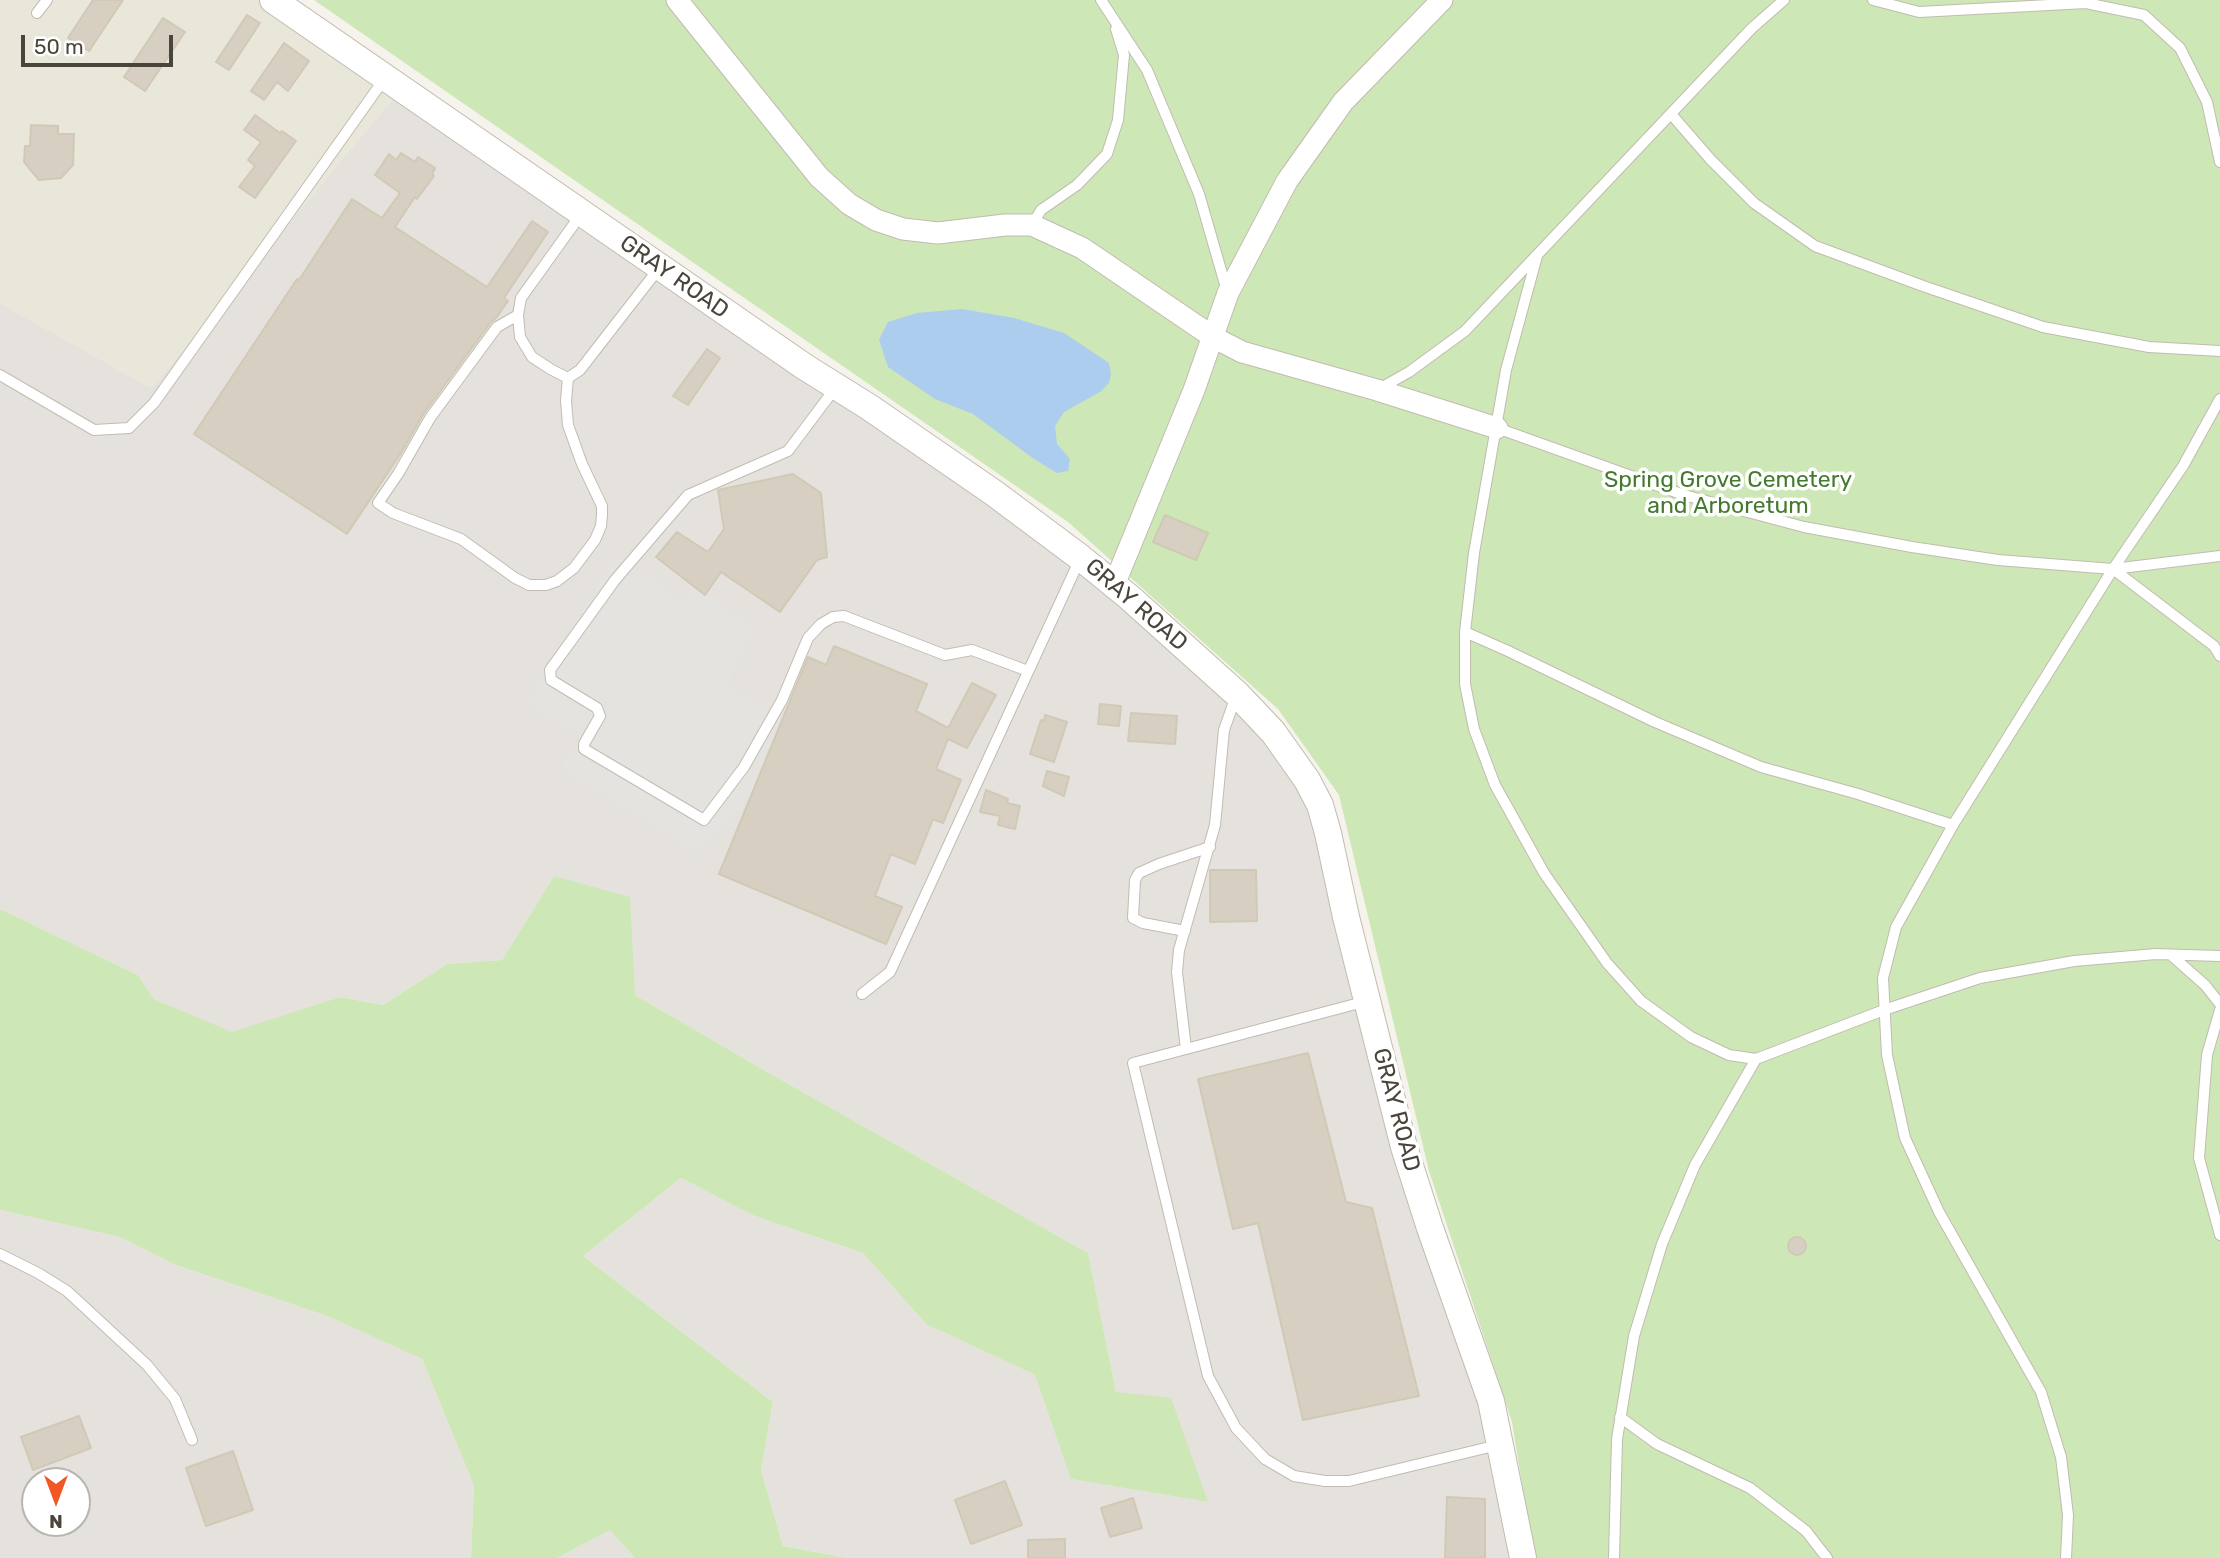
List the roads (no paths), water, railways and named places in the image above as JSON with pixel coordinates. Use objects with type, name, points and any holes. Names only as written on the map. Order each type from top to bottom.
[{"type":"street","name":"GRAY ROAD","points":[[273,0],[994,494],[1114,585],[1237,694],[1273,732],[1307,780],[1320,805],[1404,1147],[1492,1401],[1523,1558]]},
{"type":"street","points":[[677,0],[819,177],[849,204],[876,220],[903,229],[938,233],[1005,225],[1032,225],[1082,248],[1213,337],[1242,352],[1377,390],[1497,428]]},
{"type":"street","points":[[1114,585],[1194,390],[1228,293],[1287,181],[1343,102],[1442,0]]},
{"type":"lane","points":[[37,13],[47,0]]},
{"type":"lane","points":[[1101,0],[1147,70],[1158,94],[1199,194],[1228,293]]},
{"type":"lane","points":[[1377,390],[1409,372],[1465,331],[1752,28],[1784,0]]},
{"type":"lane","points":[[1874,0],[1919,12],[2086,3],[2144,15],[2180,48],[2207,102],[2220,162]]},
{"type":"lane","points":[[1032,225],[1041,210],[1077,186],[1107,154],[1118,120],[1125,55],[1111,13]]},
{"type":"lane","points":[[0,376],[94,430],[129,428],[154,403],[386,78]]},
{"type":"lane","points":[[1671,114],[1711,160],[1754,203],[1815,246],[2043,327],[2149,347],[2220,351]]},
{"type":"lane","points":[[568,378],[532,357],[520,337],[517,315],[521,298],[582,213]]},
{"type":"lane","points":[[1537,256],[1506,370],[1474,553],[1465,632],[1465,684],[1474,729],[1495,785],[1544,873],[1607,963],[1641,1001],[1691,1037],[1729,1055],[1756,1059],[1884,1010],[1980,978],[2074,961],[2156,954],[2220,956]]},
{"type":"lane","points":[[568,378],[580,370],[660,267]]},
{"type":"lane","points":[[517,315],[497,327],[489,337],[430,418],[378,503],[393,513],[461,539],[529,585],[546,585],[557,581],[574,568],[595,540],[603,515],[602,506],[582,464],[568,425],[568,378]]},
{"type":"lane","points":[[836,387],[788,451],[688,495],[615,580],[550,670],[551,680],[597,708],[600,716],[584,744],[584,750],[704,820],[744,767],[782,700],[808,638],[821,624],[833,617],[844,616],[945,655],[972,650],[1028,671]]},
{"type":"lane","points":[[2066,1558],[2068,1516],[2061,1457],[2040,1392],[1939,1212],[1905,1138],[1887,1055],[1883,978],[1896,927],[1952,825],[2113,569],[2183,466],[2220,399]]},
{"type":"lane","points":[[1497,428],[1684,495],[1804,527],[1912,547],[1998,560],[2113,569],[2220,556]]},
{"type":"lane","points":[[862,994],[890,972],[1081,558]]},
{"type":"lane","points":[[2113,569],[2214,646],[2220,656]]},
{"type":"lane","points":[[1465,632],[1508,650],[1655,722],[1761,767],[1858,794],[1952,825]]},
{"type":"lane","points":[[1186,1049],[1177,972],[1180,950],[1215,825],[1224,730],[1237,694]]},
{"type":"lane","points":[[1185,930],[1143,923],[1133,918],[1135,880],[1139,873],[1159,864],[1210,847]]},
{"type":"lane","points":[[2171,954],[2205,985],[2220,1004]]},
{"type":"lane","points":[[1367,1001],[1133,1063],[1208,1376],[1236,1428],[1265,1459],[1294,1476],[1325,1481],[1349,1481],[1501,1445]]},
{"type":"lane","points":[[2220,1010],[2207,1055],[2199,1158],[2220,1235]]},
{"type":"lane","points":[[1614,1558],[1617,1439],[1634,1336],[1661,1244],[1695,1165],[1756,1059]]},
{"type":"lane","points":[[0,1254],[67,1291],[147,1365],[175,1399],[192,1440]]},
{"type":"lane","points":[[1620,1416],[1657,1444],[1750,1488],[1806,1531],[1827,1558]]},
{"type":"water","points":[[962,309],[1014,318],[1064,333],[1109,363],[1109,383],[1100,392],[1064,412],[1055,426],[1057,444],[1070,459],[1068,471],[1057,473],[973,414],[935,399],[888,367],[879,340],[888,322],[917,313]]},
{"type":"park label","name":"Spring Grove Cemetery and Arboretum","points":[[1728,493]]}]
